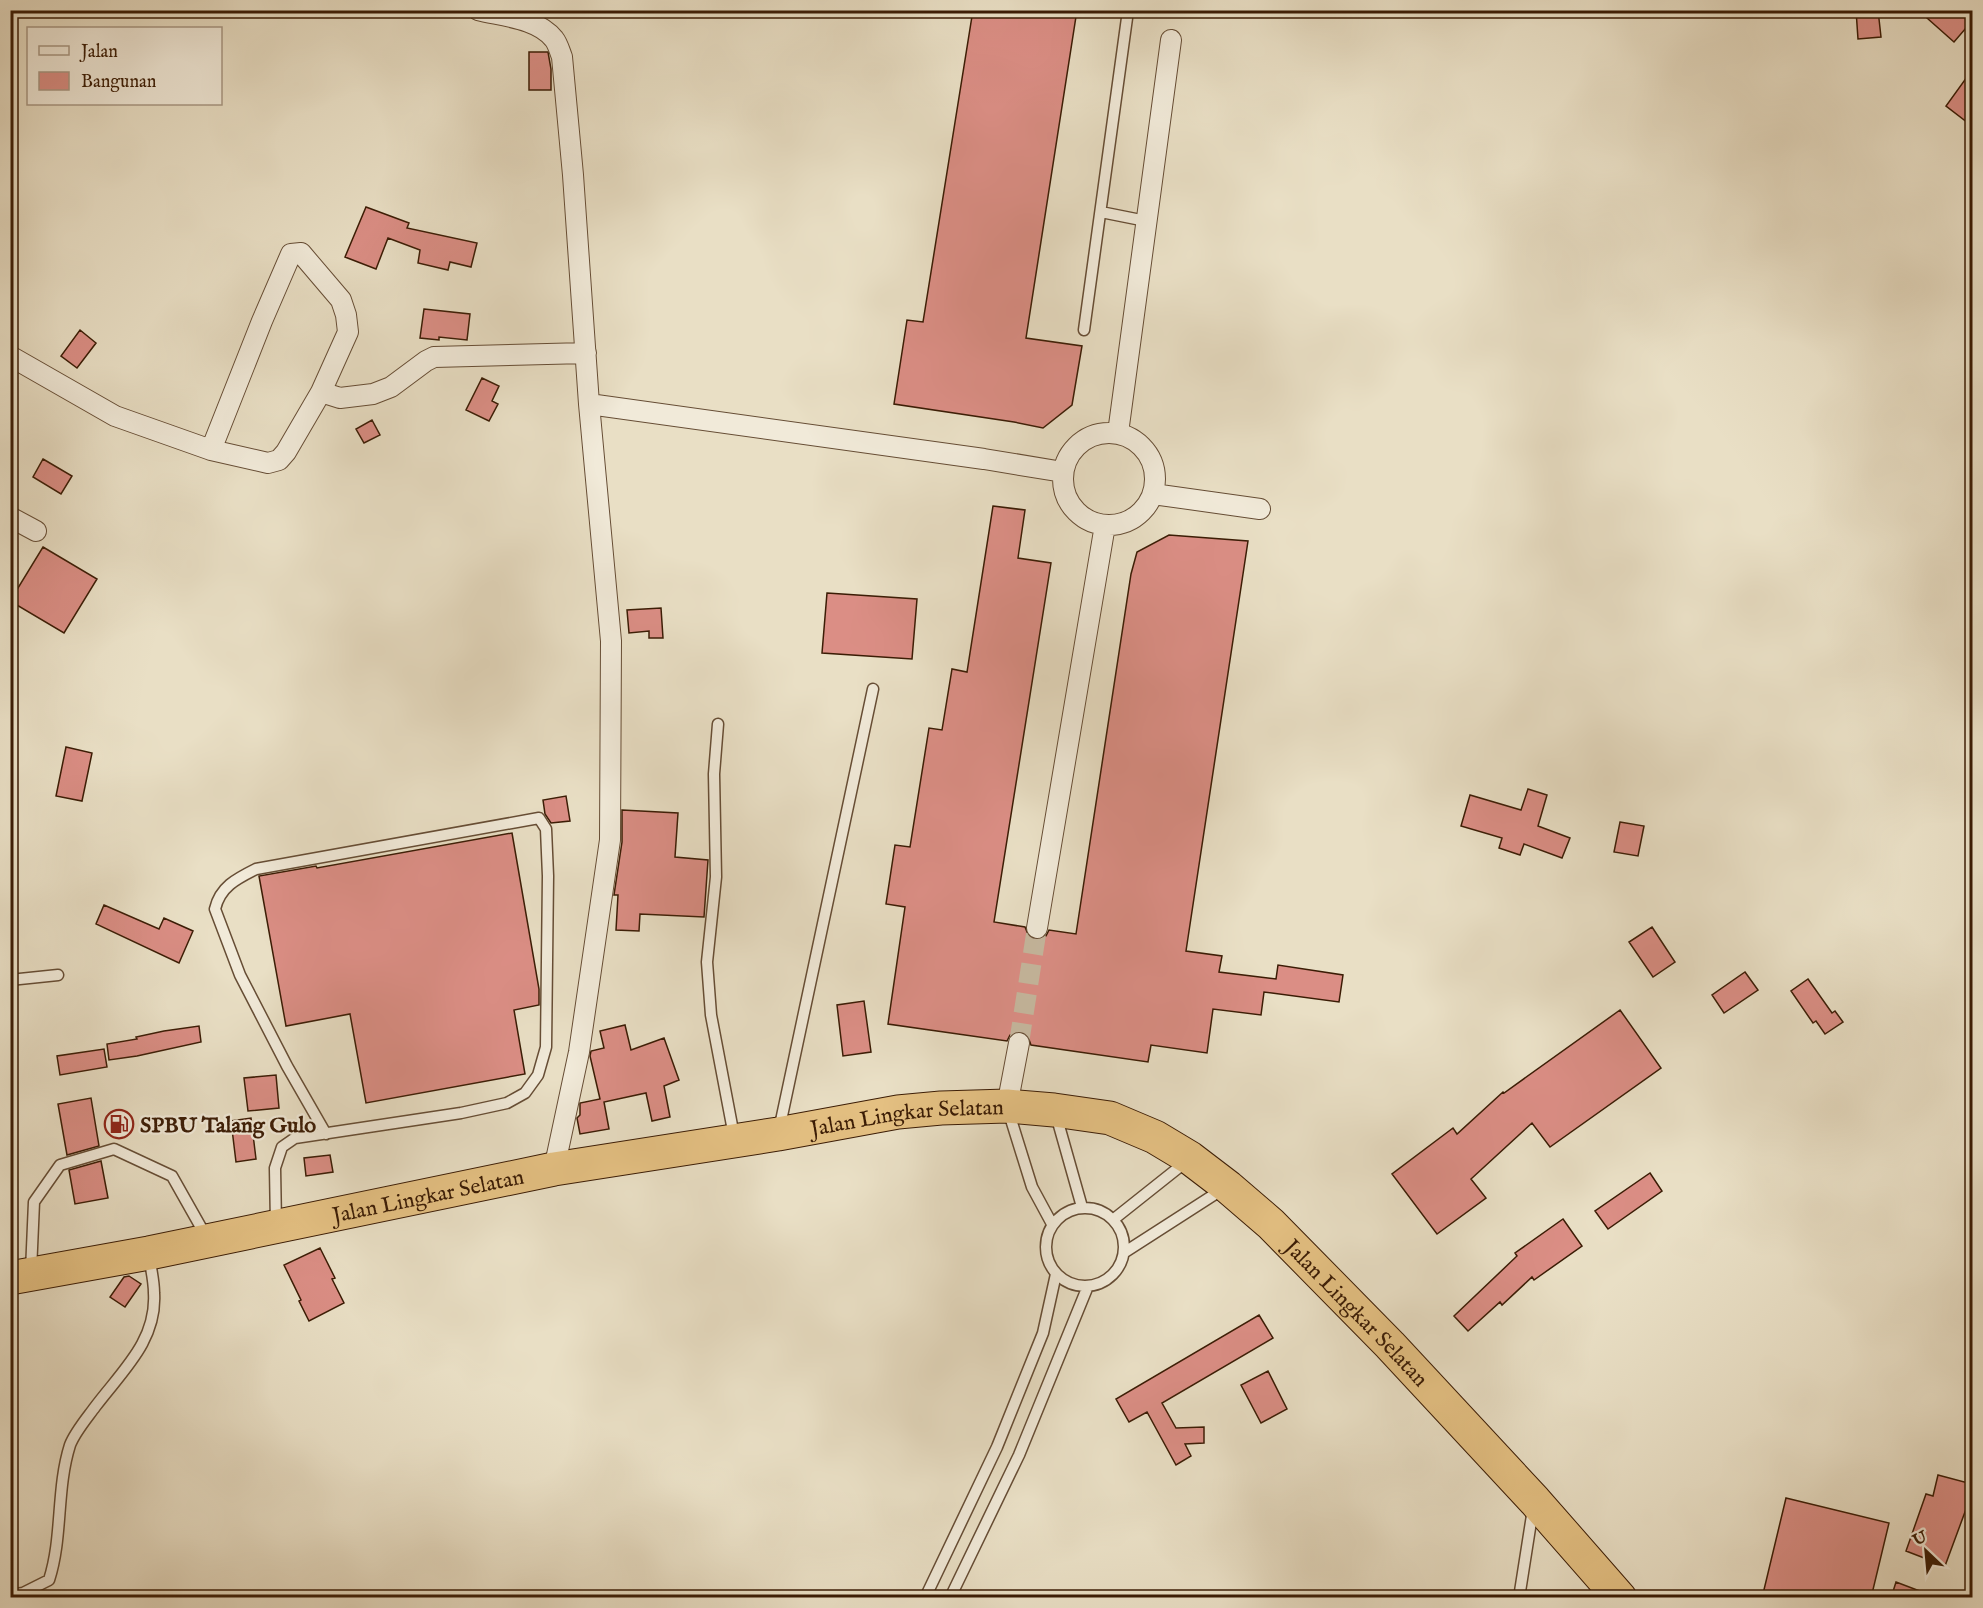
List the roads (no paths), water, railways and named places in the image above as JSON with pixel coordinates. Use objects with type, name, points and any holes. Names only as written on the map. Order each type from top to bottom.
[{"type":"highway","name":"Jalan Lingkar Selatan","points":[[21,1276],[208,1241],[554,1169],[778,1134],[898,1112],[1007,1106],[1110,1118],[1155,1137],[1190,1158],[1228,1186],[1271,1224],[1366,1321],[1535,1501],[1620,1598]]},
{"type":"street","points":[[477,10],[527,22],[541,29],[554,39],[562,57],[589,405],[611,641],[610,840],[579,1052],[554,1169]]},
{"type":"street","points":[[1118,433],[1171,40]]},
{"type":"street","points":[[10,356],[115,416],[211,450],[268,463],[279,460],[321,392],[348,332],[341,300],[301,253],[291,254],[261,321],[211,450]]},
{"type":"street","points":[[321,392],[340,398],[373,394],[391,387],[434,357],[585,353]]},
{"type":"street","points":[[589,405],[984,459],[1063,472]]},
{"type":"street","points":[[1118,433],[1135,439],[1146,451],[1155,471],[1153,494],[1142,511],[1125,522],[1106,525],[1082,517],[1070,505],[1064,489],[1063,472],[1067,458],[1078,445],[1097,434],[1118,433]]},
{"type":"street","points":[[1153,494],[1260,509]]},
{"type":"street","points":[[10,516],[36,531]]},
{"type":"street","points":[[1036,928],[1106,525]]},
{"type":"street","points":[[1007,1106],[1018,1043]]},
{"type":"lane","points":[[1084,330],[1127,18]]},
{"type":"lane","points":[[1101,212],[1146,221]]},
{"type":"lane","points":[[778,1134],[873,689]]},
{"type":"lane","points":[[718,724],[714,774],[716,877],[707,962],[711,1016],[734,1140]]},
{"type":"lane","points":[[276,1227],[275,1168],[282,1147],[295,1138],[326,1134],[460,1113],[507,1103],[525,1093],[538,1074],[546,1047],[548,876],[546,829],[538,818],[256,869],[235,879],[223,890],[215,909],[240,975],[287,1066],[326,1134]]},
{"type":"lane","points":[[10,980],[58,975]]},
{"type":"lane","points":[[1007,1106],[1032,1187],[1052,1224]]},
{"type":"lane","points":[[1054,1110],[1082,1207]]},
{"type":"lane","points":[[21,1276],[34,1202],[60,1165],[114,1149],[172,1176],[208,1241]]},
{"type":"lane","points":[[1114,1219],[1190,1158]]},
{"type":"lane","points":[[1125,1252],[1228,1186]]},
{"type":"lane","points":[[1082,1207],[1100,1209],[1114,1219],[1123,1235],[1125,1252],[1118,1269],[1105,1281],[1088,1286],[1070,1284],[1056,1274],[1047,1259],[1045,1241],[1052,1224],[1065,1212],[1082,1207]]},
{"type":"lane","points":[[10,1595],[23,1593],[49,1580],[55,1562],[62,1491],[70,1444],[101,1399],[144,1344],[153,1318],[154,1293],[148,1253]]},
{"type":"lane","points":[[925,1598],[997,1447],[1043,1333],[1056,1274]]},
{"type":"lane","points":[[950,1598],[1019,1455],[1088,1286]]},
{"type":"lane","points":[[1520,1598],[1535,1501]]},
{"type":"tunnel","points":[[1019,1043],[1037,928]]},
{"type":"place","name":"SPBU Talang Gulo","points":[[119,1124]]}]
